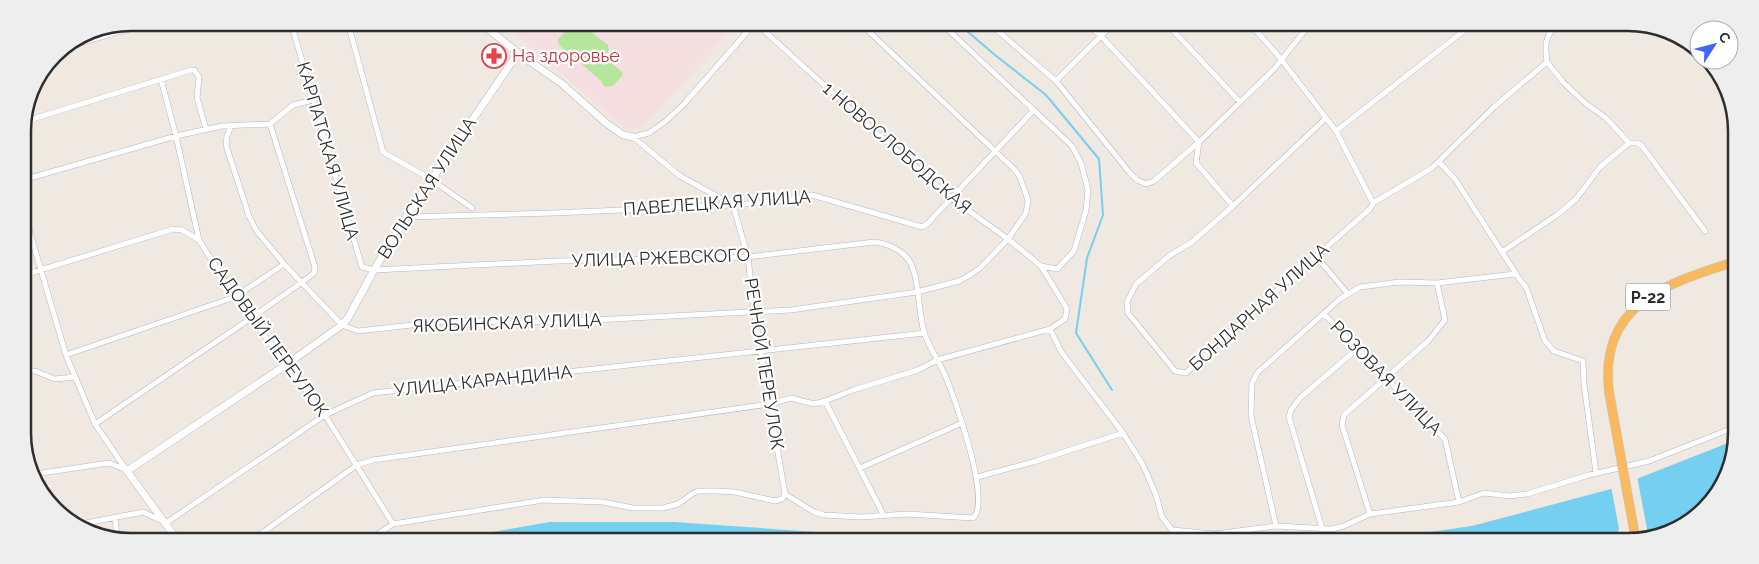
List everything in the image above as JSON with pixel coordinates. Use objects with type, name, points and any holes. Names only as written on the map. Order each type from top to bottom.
[{"type":"highway","name":"Р-22","points":[[1635,533],[1609,392],[1607,375],[1609,355],[1620,325],[1642,301],[1664,286],[1728,264]]},
{"type":"street","name":"КАРПАТСКАЯ УЛИЦА","points":[[294,31],[362,267],[374,270]]},
{"type":"street","points":[[350,31],[383,152],[432,180],[472,208]]},
{"type":"street","points":[[491,31],[518,54],[561,83],[606,123],[623,134],[633,137],[680,176],[732,205]]},
{"type":"street","points":[[633,137],[649,133],[672,115],[749,31]]},
{"type":"street","name":"1 НОВОСЛОБОДСКАЯ","points":[[763,31],[952,198],[1041,266],[1067,309],[1065,319],[1050,329]]},
{"type":"street","name":"ЯКОБИНСКАЯ УЛИЦА","points":[[342,325],[358,331],[448,321],[554,322],[791,310],[917,292],[959,281],[970,276],[1008,239],[1026,213],[1028,200],[1020,177],[996,151],[869,31]]},
{"type":"street","points":[[950,31],[1072,146],[1081,163],[1088,190],[1086,210],[1074,251],[1057,269],[1041,266]]},
{"type":"street","points":[[998,31],[1056,81],[1130,173],[1137,180],[1146,184],[1154,181],[1199,142],[1275,68],[1304,31]]},
{"type":"street","points":[[1095,31],[1199,142]]},
{"type":"street","points":[[1056,81],[1106,31]]},
{"type":"street","points":[[1174,31],[1240,102]]},
{"type":"street","points":[[1255,31],[1281,59],[1336,131],[1373,203]]},
{"type":"street","points":[[1336,131],[1464,31]]},
{"type":"street","points":[[1553,31],[1547,38],[1545,47],[1547,62],[1563,82],[1585,103],[1606,118],[1628,143]]},
{"type":"street","points":[[97,38],[113,33]]},
{"type":"street","name":"ВОЛЬСКАЯ УЛИЦА","points":[[342,325],[348,318],[406,217],[505,70],[518,54]]},
{"type":"street","name":"БОНДАРНАЯ УЛИЦА","points":[[1233,206],[1192,242],[1169,256],[1136,284],[1127,302],[1128,313],[1175,371],[1186,374],[1241,322],[1370,209],[1373,203],[1432,168],[1494,108],[1547,62]]},
{"type":"street","points":[[32,119],[194,70],[199,76],[197,98],[206,129]]},
{"type":"street","name":"САДОВЫЙ ПЕРЕУЛОК","points":[[161,79],[176,136],[199,240],[235,297],[325,415],[393,524]]},
{"type":"street","points":[[31,178],[206,129],[222,126],[270,124],[293,105],[313,100]]},
{"type":"street","name":"ПАВЕЛЕЦКАЯ УЛИЦА","points":[[406,217],[732,205],[781,201],[812,195],[922,227],[1034,111]]},
{"type":"street","points":[[1199,142],[1196,163],[1233,206],[1326,118]]},
{"type":"street","points":[[95,424],[302,284],[314,272],[315,269],[270,124]]},
{"type":"street","points":[[127,471],[286,365],[342,325],[302,284],[256,230],[249,216],[226,145],[231,126]]},
{"type":"street","points":[[1502,252],[1557,215],[1576,199],[1600,167],[1628,143],[1637,143],[1642,146],[1705,231]]},
{"type":"street","points":[[1438,162],[1455,179],[1515,274],[1526,287],[1545,341],[1554,351],[1583,361],[1584,384],[1596,473]]},
{"type":"street","name":"РЕЧНОЙ ПЕРЕУЛОК","points":[[732,205],[748,257],[754,312],[786,494]]},
{"type":"street","points":[[31,274],[173,229],[182,230],[199,240]]},
{"type":"street","points":[[31,237],[66,355],[95,424],[173,533]]},
{"type":"street","name":"УЛИЦА РЖЕВСКОГО","points":[[374,270],[557,261],[748,257],[880,242],[908,258],[914,275],[924,333],[944,373],[962,423],[977,476],[980,507],[974,518],[884,514]]},
{"type":"street","points":[[1316,256],[1348,294]]},
{"type":"street","points":[[66,355],[235,297],[284,264]]},
{"type":"street","points":[[1276,526],[1251,416],[1252,383],[1258,372],[1348,294],[1360,287],[1400,282],[1437,283],[1515,274]]},
{"type":"street","points":[[1370,514],[1342,420],[1347,411],[1428,341],[1445,320],[1437,283]]},
{"type":"street","name":"РОЗОВАЯ УЛИЦА","points":[[1324,314],[1445,440],[1459,502]]},
{"type":"street","points":[[262,533],[357,465],[374,460],[770,404],[791,398],[814,404],[918,370],[937,360],[1050,329],[1062,353],[1123,433],[1143,465],[1156,495],[1162,517],[1172,530],[1204,533]]},
{"type":"street","name":"УЛИЦА КАРАНДИНА","points":[[166,523],[325,415],[373,393],[924,333]]},
{"type":"street","points":[[1322,528],[1289,417],[1291,410],[1300,398],[1358,348]]},
{"type":"street","points":[[31,371],[55,379],[74,377]]},
{"type":"street","points":[[380,533],[393,524],[544,500],[603,502],[633,508],[663,508],[678,504],[698,492],[727,491],[775,501],[782,499],[786,494],[814,512],[824,515],[861,517],[884,514],[825,401]]},
{"type":"street","points":[[860,468],[962,423]]},
{"type":"street","points":[[1223,533],[1276,526],[1332,529],[1344,526],[1370,514],[1459,502],[1484,494],[1510,496],[1527,494],[1596,473],[1649,461],[1728,430]]},
{"type":"street","points":[[977,476],[1033,462],[1123,433]]},
{"type":"street","points":[[40,473],[109,463],[127,471]]},
{"type":"street","points":[[88,523],[143,512],[166,523]]},
{"type":"street","points":[[115,518],[116,532]]},
{"type":"shaded area","points":[[512,31],[731,31],[641,129],[625,129]]},
{"type":"green space","points":[[565,31],[590,31],[608,45],[609,50],[605,57],[623,73],[622,76],[613,86],[605,87],[601,81],[559,45],[558,39]]},
{"type":"water","points":[[1727,443],[1720,471],[1703,499],[1678,519],[1647,531],[1619,529],[1617,533],[1423,533],[1472,526],[1611,489]]},
{"type":"water","points":[[550,522],[674,522],[830,533],[487,533]]},
{"type":"pier","points":[[1637,476],[1647,531],[1620,533],[1611,486]]},
{"type":"waterway","points":[[967,31],[1046,95],[1099,159],[1103,215],[1087,258],[1076,333],[1112,390]]},
{"type":"place","name":"На здоровье","points":[[494,56]]}]
